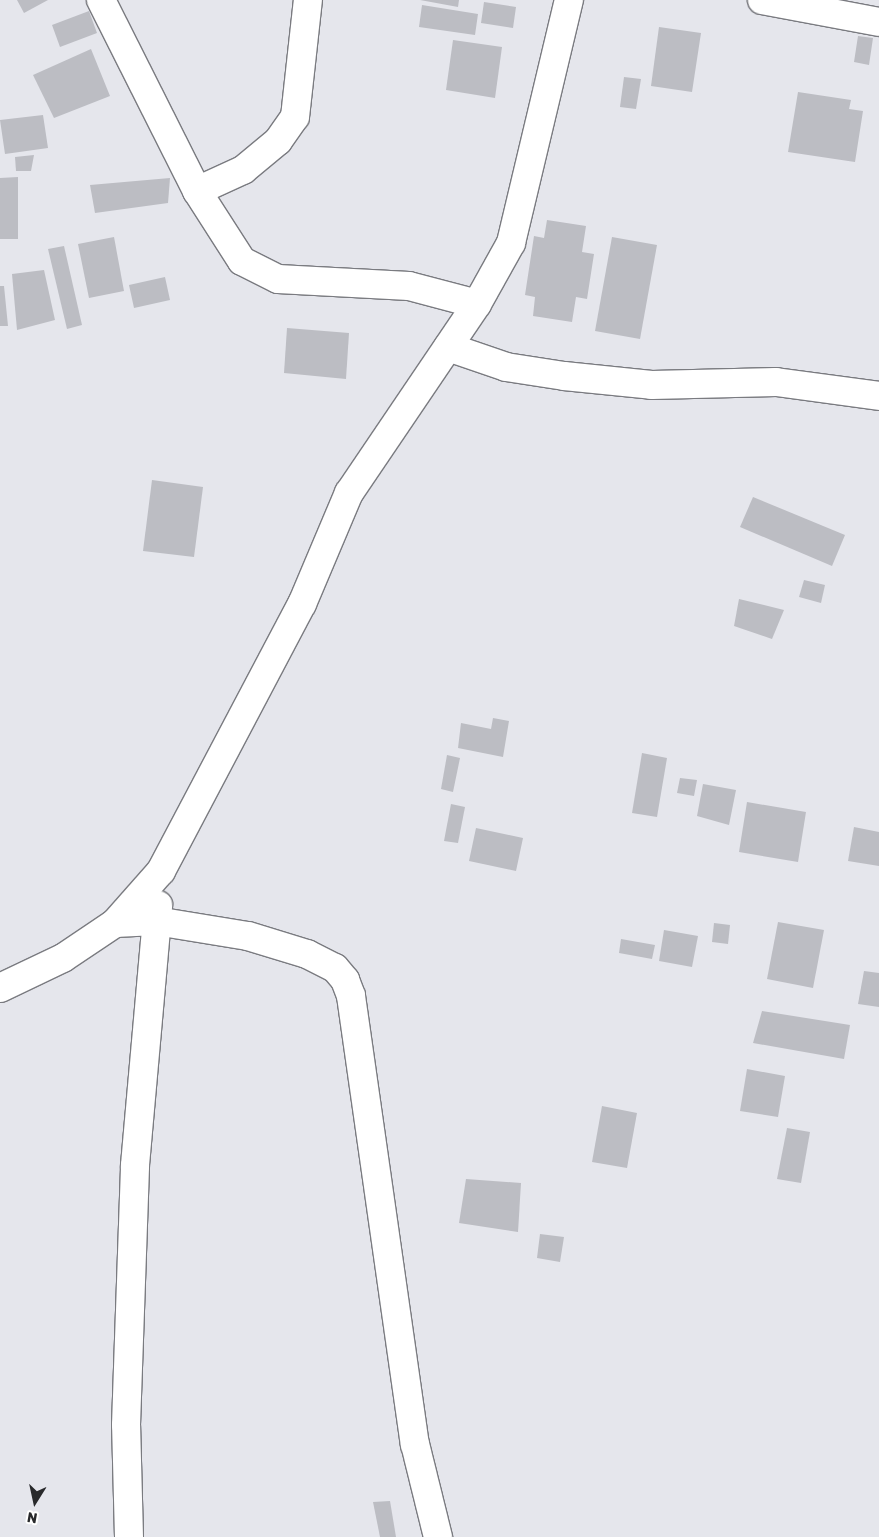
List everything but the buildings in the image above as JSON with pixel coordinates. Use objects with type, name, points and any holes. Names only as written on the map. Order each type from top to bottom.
[{"type":"street","points":[[101,0],[197,191],[242,261],[278,279],[409,286],[477,304]]},
{"type":"street","points":[[197,191],[243,170],[278,141],[295,117],[308,0]]},
{"type":"street","points":[[0,988],[63,958],[115,923],[161,870],[302,604],[349,493],[477,304],[511,243],[525,198],[569,0]]},
{"type":"street","points":[[762,0],[879,22]]},
{"type":"street","points":[[448,347],[506,367],[564,376],[652,385],[776,382],[879,396]]},
{"type":"street","points":[[129,1537],[126,1425],[135,1165],[161,870]]},
{"type":"street","points":[[115,923],[156,921],[248,936],[307,954],[335,968],[345,980],[354,1010],[415,1444],[438,1537]]}]
